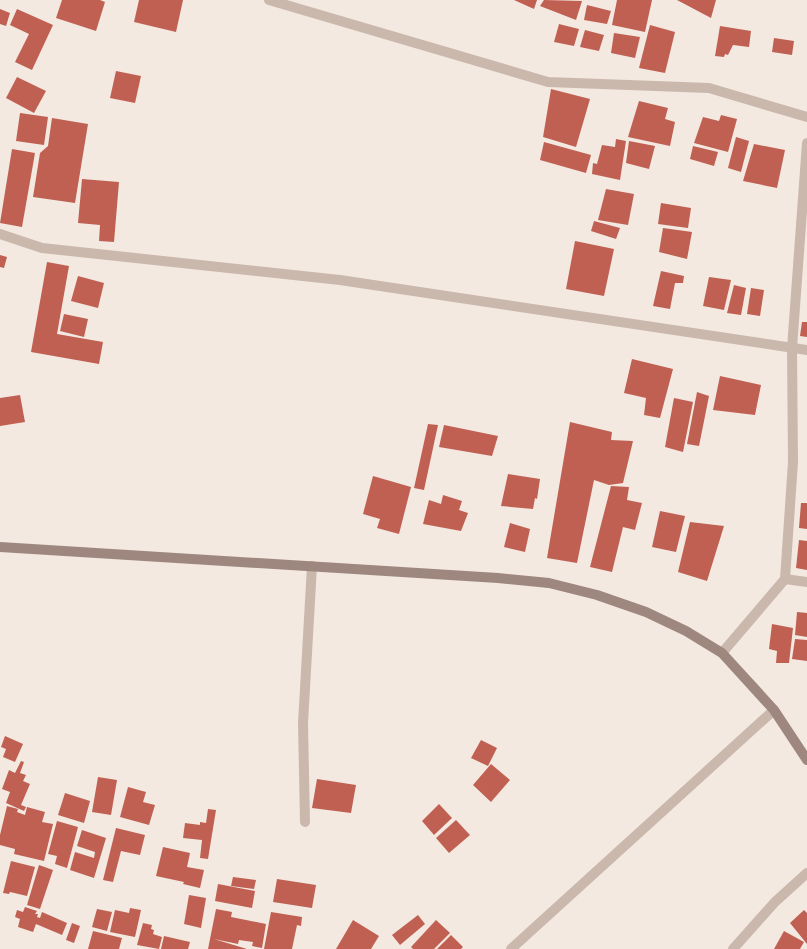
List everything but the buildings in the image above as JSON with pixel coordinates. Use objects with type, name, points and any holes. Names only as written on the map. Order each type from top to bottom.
[{"type":"street","points":[[269,0],[548,82],[709,88],[807,117]]},
{"type":"street","points":[[722,653],[785,579],[793,462],[792,348],[807,143]]},
{"type":"street","points":[[0,234],[42,248],[340,280],[807,350]]},
{"type":"street","points":[[0,547],[312,566],[548,583],[597,595],[646,612],[686,631],[722,653],[774,710],[807,760]]},
{"type":"street","points":[[305,822],[303,722],[312,566]]},
{"type":"street","points":[[785,579],[807,582]]},
{"type":"street","points":[[511,949],[774,710]]},
{"type":"street","points":[[733,949],[775,902],[807,873]]}]
